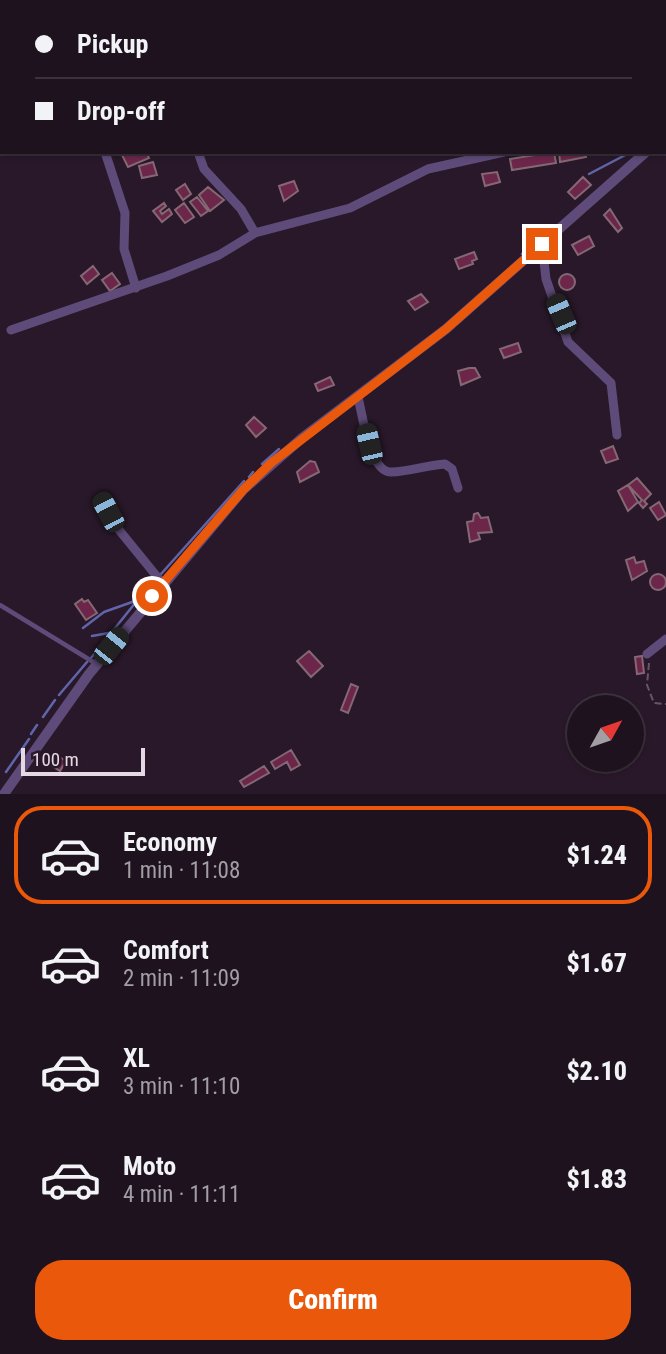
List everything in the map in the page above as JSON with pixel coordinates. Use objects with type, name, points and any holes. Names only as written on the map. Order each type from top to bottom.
[{"type":"street","points":[[106,154],[125,214],[124,249],[136,288]]},
{"type":"street","points":[[199,154],[204,169],[241,209],[255,233]]},
{"type":"street","points":[[10,330],[136,288],[219,255],[255,233],[350,208],[428,169],[495,154]]},
{"type":"street","points":[[4,794],[96,664],[243,490],[271,463],[446,329],[644,154]]},
{"type":"street","points":[[542,244],[546,279],[568,342],[611,383],[617,435]]},
{"type":"street","points":[[358,397],[369,444],[380,467],[390,473],[445,464],[452,469],[458,488]]},
{"type":"street","points":[[101,499],[116,525],[163,584]]},
{"type":"street","points":[[648,653],[666,639]]},
{"type":"lane","points":[[0,605],[96,664]]},
{"type":"path","points":[[648,653],[649,696],[654,703],[666,704]]},
{"type":"building","points":[[147,154],[149,158],[128,167],[122,155]]},
{"type":"building","points":[[554,154],[556,163],[512,170],[510,159]]},
{"type":"building","points":[[559,154],[585,154],[586,157],[560,162]]},
{"type":"building","points":[[153,162],[157,175],[142,178],[139,166]]},
{"type":"building","points":[[497,172],[500,182],[485,186],[482,174]]},
{"type":"building","points":[[583,177],[591,185],[575,199],[568,192]]},
{"type":"building","points":[[294,181],[298,191],[284,201],[279,186]]},
{"type":"building","points":[[185,184],[191,194],[183,200],[176,190]]},
{"type":"building","points":[[208,187],[224,200],[210,211],[199,195]]},
{"type":"building","points":[[197,197],[208,211],[201,216],[190,202]]},
{"type":"building","points":[[164,203],[166,206],[160,211],[162,214],[169,209],[172,214],[162,222],[153,211]]},
{"type":"building","points":[[184,203],[194,217],[185,223],[175,210]]},
{"type":"building","points":[[610,209],[622,228],[618,232],[604,215]]},
{"type":"building","points":[[589,236],[594,246],[578,255],[572,245]]},
{"type":"building","points":[[474,252],[477,259],[472,261],[473,264],[459,269],[455,259]]},
{"type":"building","points":[[93,266],[99,274],[87,284],[81,276]]},
{"type":"building","points":[[112,273],[120,284],[110,291],[102,280]]},
{"type":"building","points":[[564,274],[570,274],[575,282],[573,288],[564,290],[559,285],[559,279]]},
{"type":"building","points":[[421,294],[428,302],[415,310],[408,301]]},
{"type":"building","points":[[518,343],[521,352],[504,358],[500,349]]},
{"type":"building","points":[[475,368],[480,377],[461,385],[458,371]]},
{"type":"building","points":[[330,377],[334,385],[318,391],[315,384]]},
{"type":"building","points":[[254,417],[266,428],[256,437],[246,425]]},
{"type":"building","points":[[613,446],[618,459],[606,463],[601,451]]},
{"type":"building","points":[[310,461],[315,462],[319,472],[300,482],[297,472]]},
{"type":"building","points":[[637,478],[651,494],[644,501],[647,504],[643,508],[639,503],[642,500],[628,485]]},
{"type":"building","points":[[628,485],[638,502],[628,511],[618,491]]},
{"type":"building","points":[[659,502],[666,515],[658,520],[650,508]]},
{"type":"building","points":[[478,513],[481,518],[488,517],[492,532],[478,533],[480,539],[470,542],[467,522],[473,521],[474,514]]},
{"type":"building","points":[[634,557],[636,563],[644,561],[647,571],[632,580],[626,560]]},
{"type":"building","points":[[658,574],[666,582],[658,590],[650,582]]},
{"type":"building","points":[[82,599],[84,602],[88,600],[97,613],[86,620],[75,604]]},
{"type":"building","points":[[309,651],[323,666],[311,677],[297,661]]},
{"type":"building","points":[[642,656],[644,673],[637,674],[635,657]]},
{"type":"building","points":[[351,684],[358,687],[348,713],[341,710]]},
{"type":"building","points":[[291,750],[300,765],[291,770],[287,762],[275,769],[271,762]]},
{"type":"building","points":[[45,753],[51,756],[53,753],[66,761],[60,771],[41,759]]},
{"type":"building","points":[[264,766],[269,773],[244,787],[240,781]]},
{"type":"waterway","points":[[589,174],[627,154]]},
{"type":"waterway","points":[[522,254],[529,248]]},
{"type":"waterway","points":[[262,464],[279,449]]},
{"type":"waterway","points":[[249,477],[253,472]]},
{"type":"waterway","points":[[161,574],[244,481]]},
{"type":"waterway","points":[[146,591],[154,582]]},
{"type":"waterway","points":[[91,658],[140,597]]},
{"type":"waterway","points":[[83,628],[104,612],[135,601]]},
{"type":"waterway","points":[[92,636],[109,633]]},
{"type":"waterway","points":[[59,695],[87,662]]},
{"type":"waterway","points":[[43,717],[55,700]]},
{"type":"waterway","points":[[31,734],[37,725]]},
{"type":"waterway","points":[[6,772],[29,739]]},
{"type":"route","points":[[152,596],[243,490],[271,463],[446,329],[542,244]]}]
